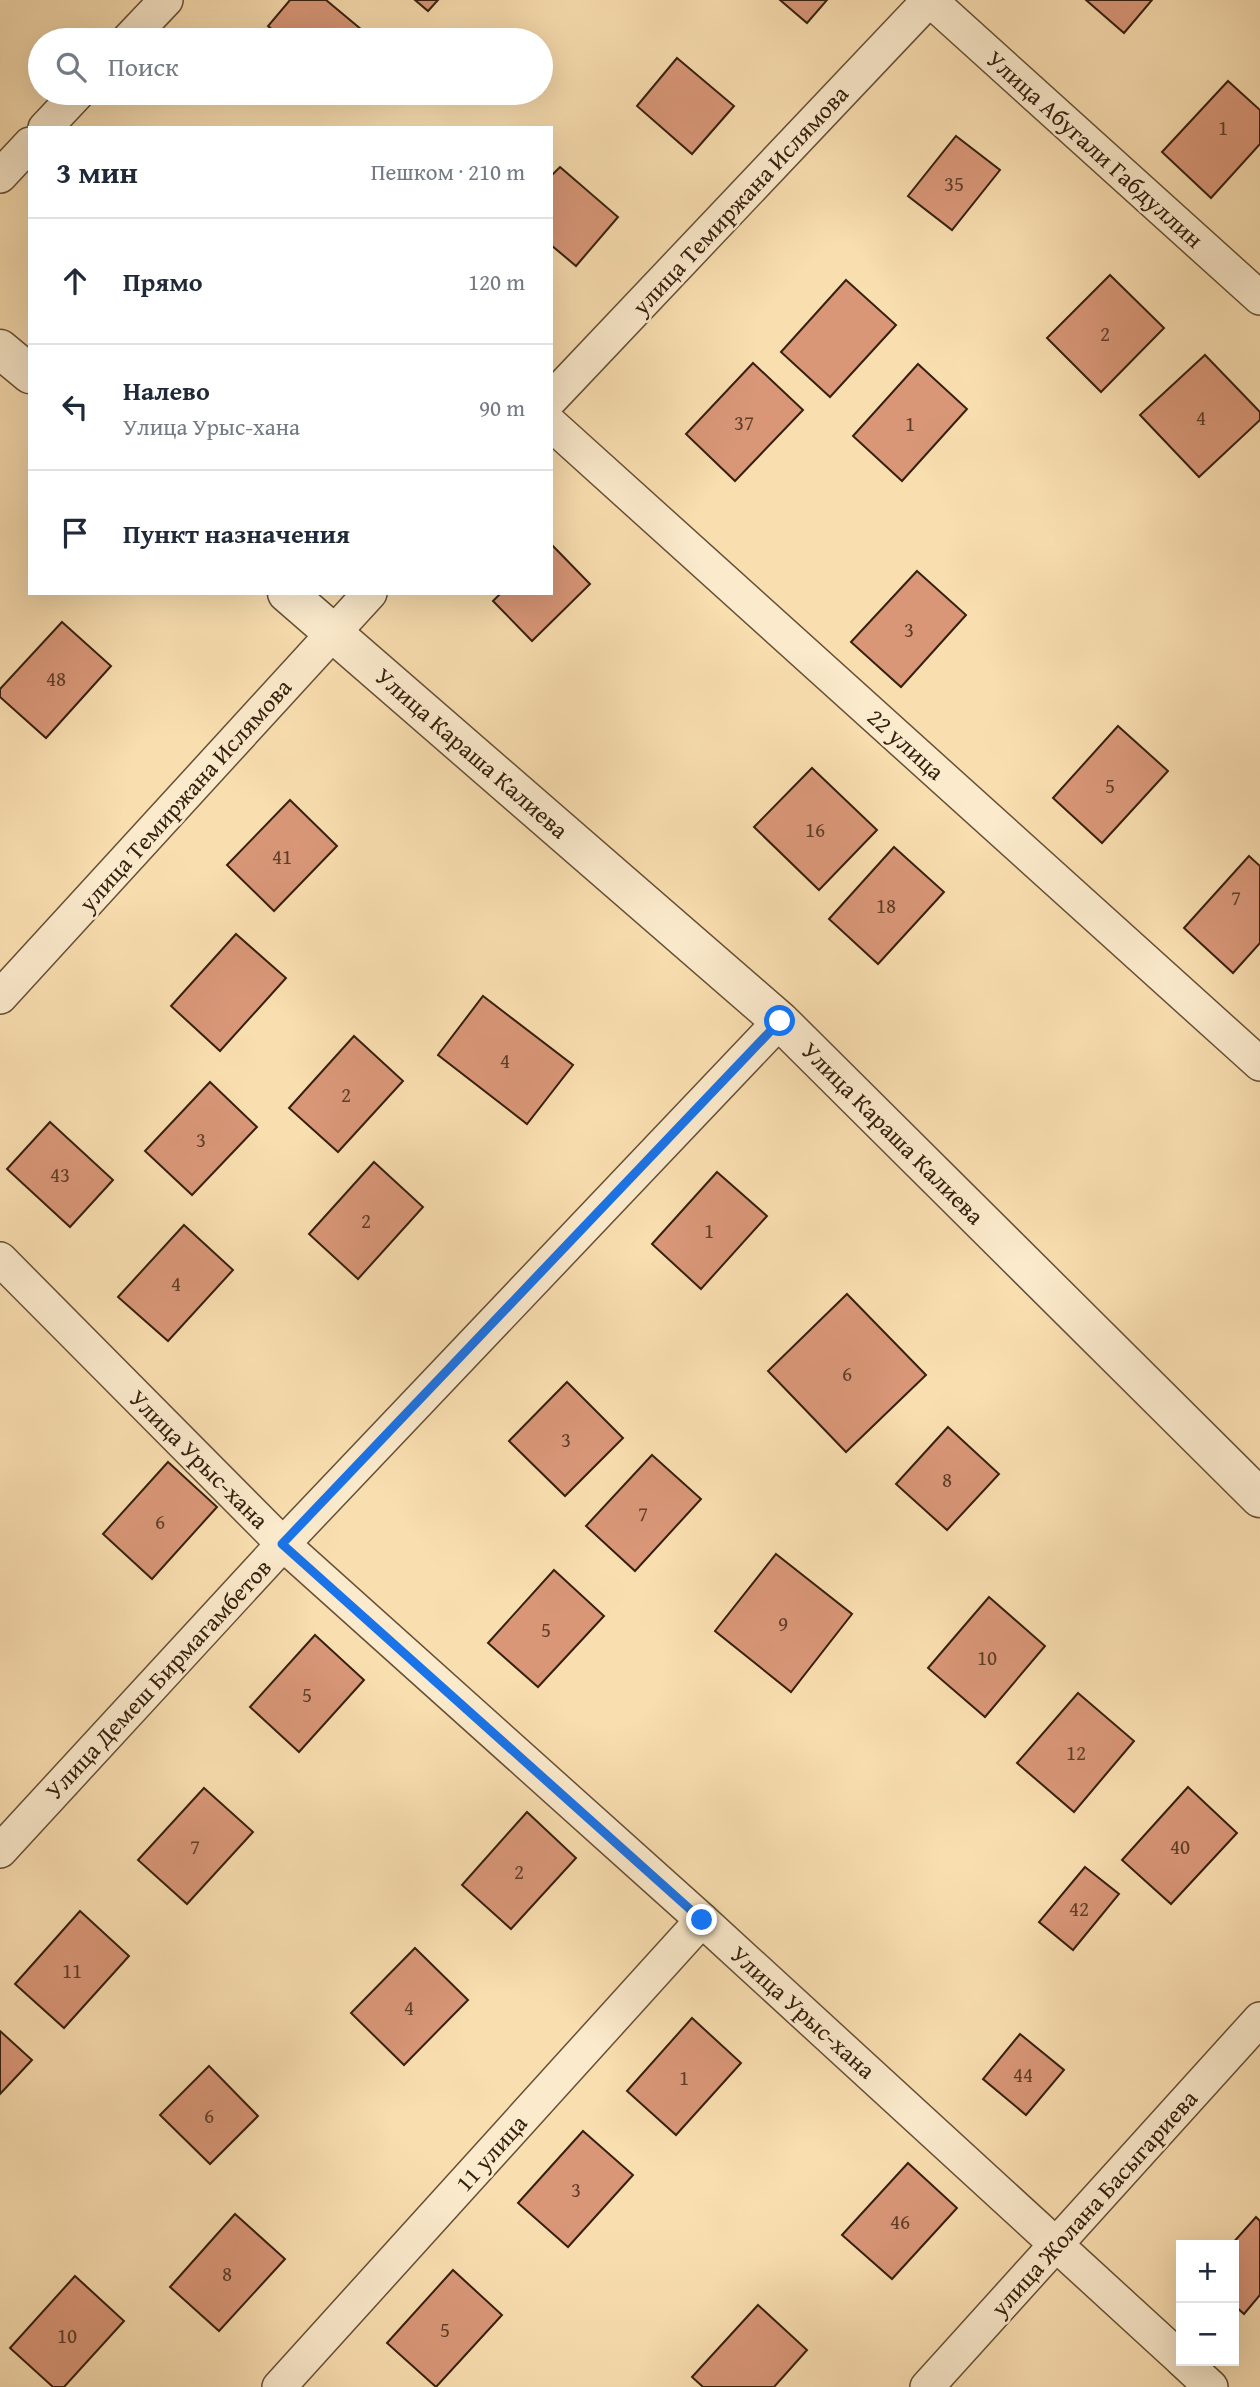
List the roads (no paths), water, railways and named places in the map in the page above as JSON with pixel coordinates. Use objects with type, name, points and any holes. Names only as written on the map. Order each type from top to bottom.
[{"type":"street","points":[[139,28],[166,0]]},
{"type":"street","name":"Улица Абугали Габдуллин","points":[[930,0],[1260,298]]},
{"type":"street","name":"улица Темиржана Ислямова","points":[[553,397],[930,0]]},
{"type":"street","points":[[47,126],[67,105]]},
{"type":"street","points":[[0,176],[28,146]]},
{"type":"street","points":[[0,349],[28,372]]},
{"type":"street","name":"22 улица","points":[[553,426],[1260,1064]]},
{"type":"street","name":"Улица Караша Калиева","points":[[289,595],[780,1021],[1260,1498]]},
{"type":"street","name":"улица Темиржана Ислямова","points":[[0,997],[368,595]]},
{"type":"street","name":"Улица Демеш Бирмагамбетов","points":[[0,1851],[282,1544],[780,1021]]},
{"type":"street","name":"Улица Урыс-хана","points":[[0,1259],[282,1544],[702,1920],[1176,2354]]},
{"type":"street","name":"11 улица","points":[[279,2387],[702,1920]]},
{"type":"street","name":"улица Жолана Басыгариева","points":[[927,2387],[1260,2019]]},
{"type":"street","name":"Улица Урыс-хана","points":[[1188,2366],[1211,2387]]}]
